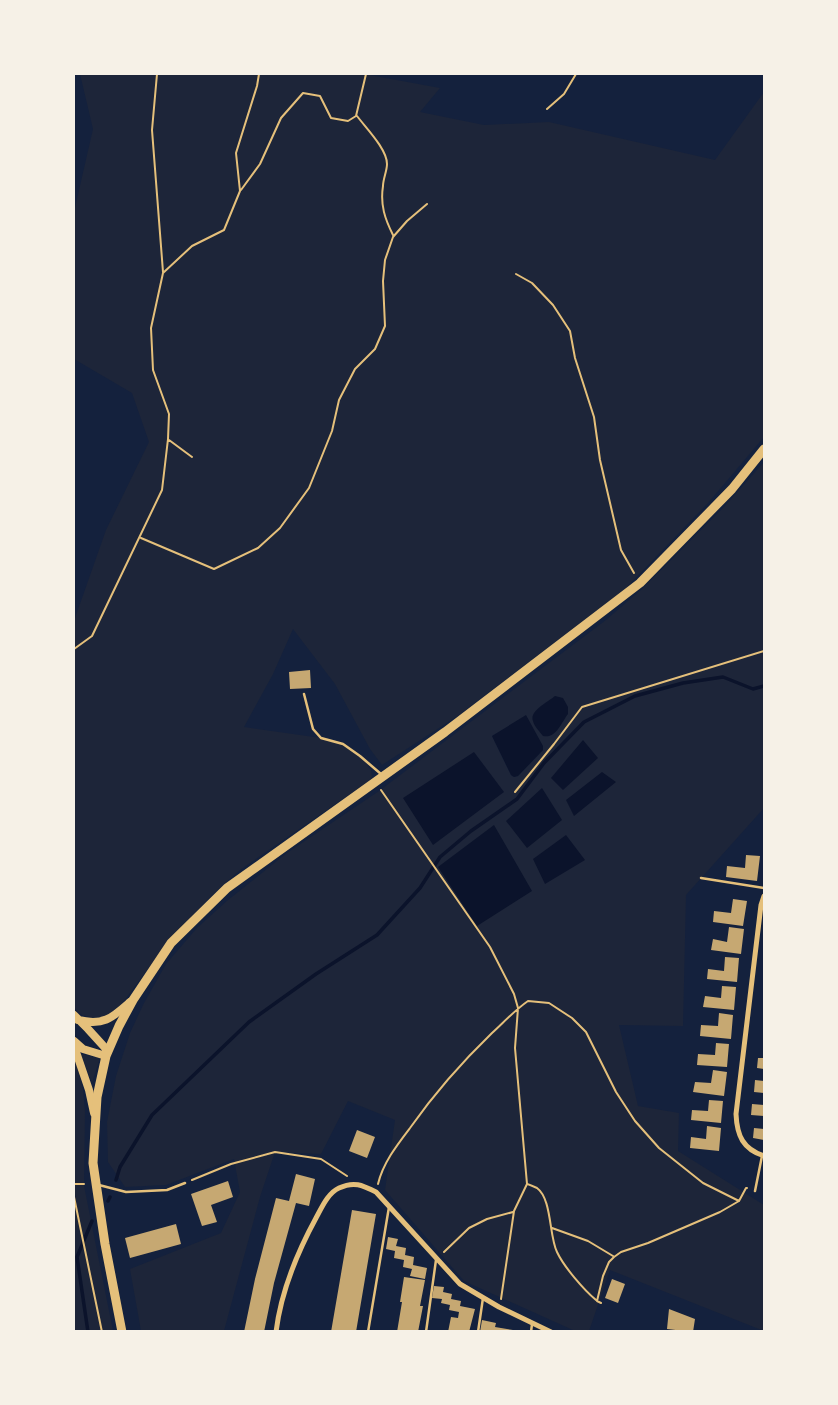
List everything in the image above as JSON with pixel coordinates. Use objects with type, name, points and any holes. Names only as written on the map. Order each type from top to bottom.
[{"type":"main road","points":[[122,1332],[93,1163],[97,1097],[107,1054],[132,1000],[171,943],[227,888],[445,732],[640,583],[732,489],[765,449]]},
{"type":"main road","points":[[76,1018],[90,1023],[105,1021],[132,1000]]},
{"type":"main road","points":[[76,1018],[107,1054]]},
{"type":"main road","points":[[74,1044],[91,1053],[107,1054]]},
{"type":"main road","points":[[74,1044],[89,1090],[95,1120]]},
{"type":"street","points":[[763,1156],[750,1149],[742,1140],[737,1130],[736,1114],[761,905],[765,896]]},
{"type":"street","points":[[276,1332],[289,1277],[303,1241],[326,1199],[337,1189],[360,1184],[376,1192],[460,1284],[499,1307],[551,1332]]},
{"type":"lane","points":[[304,694],[313,729],[321,738],[343,744],[360,756],[379,779]]},
{"type":"lane","points":[[701,878],[765,888]]},
{"type":"lane","points":[[755,1191],[763,1156]]},
{"type":"lane","points":[[96,1184],[126,1192],[167,1190],[185,1183]]},
{"type":"lane","points":[[368,1332],[389,1207]]},
{"type":"lane","points":[[426,1332],[436,1260]]},
{"type":"lane","points":[[478,1332],[483,1298]]},
{"type":"lane","points":[[531,1332],[532,1324]]},
{"type":"path","points":[[74,649],[92,636],[162,490],[169,414],[153,370],[151,328],[163,273],[152,130],[157,74]]},
{"type":"path","points":[[240,191],[236,153],[259,74]]},
{"type":"path","points":[[163,273],[192,246],[224,230],[240,191],[260,164],[281,118],[303,93],[320,96],[331,118],[348,121],[356,116],[366,74]]},
{"type":"path","points":[[547,109],[564,94],[576,74]]},
{"type":"path","points":[[356,116],[382,149],[387,162],[382,198],[384,215],[393,237]]},
{"type":"path","points":[[140,538],[214,569],[258,548],[280,528],[309,488],[332,431],[339,400],[355,369],[375,349],[385,326],[384,270],[393,237],[427,204]]},
{"type":"path","points":[[516,274],[532,284],[553,305],[570,331],[575,358],[594,416],[600,460],[621,550],[640,583]]},
{"type":"path","points":[[168,439],[192,457]]},
{"type":"path","points":[[515,792],[582,707],[765,651]]},
{"type":"path","points":[[379,779],[490,947],[514,994],[517,1009],[515,1048],[527,1184],[513,1212],[499,1307]]},
{"type":"path","points":[[376,1192],[379,1177],[390,1157],[428,1103],[475,1049],[528,1001],[549,1003],[572,1018],[586,1032],[616,1092],[635,1121],[659,1148],[703,1183],[738,1201]]},
{"type":"path","points":[[185,1183],[231,1164],[275,1152],[321,1159],[360,1184]]},
{"type":"path","points":[[74,1184],[96,1184]]},
{"type":"path","points":[[527,1184],[542,1193],[556,1252],[587,1293],[601,1303]]},
{"type":"path","points":[[597,1301],[609,1262],[621,1252],[704,1221],[738,1201],[746,1188],[755,1191]]},
{"type":"path","points":[[74,1196],[103,1332]]},
{"type":"path","points":[[436,1260],[469,1228],[487,1219],[513,1212]]},
{"type":"path","points":[[550,1227],[588,1241],[614,1257]]},
{"type":"shaded area","points":[[80,74],[364,74],[440,88],[420,112],[484,125],[549,122],[715,160],[764,92],[764,437],[708,503],[625,589],[459,715],[382,765],[370,749],[335,684],[293,629],[273,674],[244,727],[321,738],[343,744],[360,756],[371,770],[372,777],[240,870],[171,938],[121,1005],[106,1016],[93,1018],[82,1015],[74,1008],[74,620],[106,530],[149,442],[132,393],[74,359],[74,212],[93,129]]},
{"type":"shaded area","points":[[764,462],[764,808],[686,895],[683,1026],[619,1025],[638,1106],[679,1113],[678,1151],[764,1205],[764,1331],[610,1270],[589,1331],[575,1331],[464,1281],[385,1190],[395,1120],[348,1101],[321,1154],[275,1152],[224,1331],[141,1331],[130,1269],[221,1233],[240,1192],[234,1159],[166,1185],[125,1187],[108,1162],[107,1122],[116,1076],[130,1033],[166,964],[197,928],[287,853],[379,791],[606,620],[642,589],[724,507]],"holes":[[[526,716],[543,750],[514,777],[492,736]]]},
{"type":"shaded area","points":[[555,696],[563,698],[568,714],[555,733],[543,736],[533,717],[536,710]]},
{"type":"shaded area","points":[[526,715],[543,750],[514,777],[492,736]]},
{"type":"shaded area","points":[[583,740],[598,758],[563,790],[551,778]]},
{"type":"shaded area","points":[[474,752],[504,792],[433,845],[403,798]]},
{"type":"shaded area","points":[[602,772],[616,782],[574,816],[566,800]]},
{"type":"shaded area","points":[[542,788],[562,820],[527,848],[506,821]]},
{"type":"shaded area","points":[[494,825],[532,891],[477,926],[438,867]]},
{"type":"shaded area","points":[[566,835],[585,860],[545,884],[533,859]]},
{"type":"shaded area","points":[[74,1054],[83,1089],[85,1111],[84,1186],[113,1331],[74,1331]]},
{"type":"shaded area","points":[[81,1054],[100,1058],[92,1083]]},
{"type":"building","points":[[310,670],[311,688],[290,689],[289,672]]},
{"type":"building","points":[[746,855],[760,856],[757,881],[726,877],[727,866],[745,868]]},
{"type":"building","points":[[733,899],[747,901],[743,926],[713,922],[714,911],[731,913]]},
{"type":"building","points":[[729,927],[744,929],[741,954],[711,950],[713,939],[727,942]]},
{"type":"building","points":[[725,957],[739,958],[737,982],[707,979],[708,969],[724,971]]},
{"type":"building","points":[[722,986],[736,987],[734,1010],[703,1007],[705,996],[721,998]]},
{"type":"building","points":[[719,1013],[733,1015],[731,1039],[700,1036],[701,1025],[718,1026]]},
{"type":"building","points":[[716,1043],[729,1044],[727,1067],[697,1065],[698,1054],[715,1055]]},
{"type":"building","points":[[758,1058],[764,1058],[764,1069],[757,1068]]},
{"type":"building","points":[[713,1070],[727,1072],[724,1096],[693,1092],[695,1082],[711,1083]]},
{"type":"building","points":[[755,1080],[764,1081],[764,1093],[754,1092]]},
{"type":"building","points":[[709,1100],[723,1101],[721,1123],[691,1120],[692,1110],[708,1111]]},
{"type":"building","points":[[752,1104],[764,1105],[764,1116],[751,1115]]},
{"type":"building","points":[[707,1126],[721,1128],[719,1151],[690,1148],[691,1137],[706,1139]]},
{"type":"building","points":[[754,1128],[764,1129],[764,1140],[753,1138]]},
{"type":"building","points":[[357,1130],[375,1137],[367,1158],[349,1151]]},
{"type":"building","points":[[296,1174],[315,1179],[309,1206],[296,1203],[264,1332],[244,1332],[276,1198],[289,1201]]},
{"type":"building","points":[[228,1181],[233,1197],[211,1205],[217,1222],[202,1226],[191,1194]]},
{"type":"building","points":[[352,1210],[376,1214],[356,1332],[331,1332]]},
{"type":"building","points":[[176,1224],[181,1244],[130,1258],[125,1238]]},
{"type":"building","points":[[388,1237],[398,1239],[396,1246],[406,1248],[405,1255],[414,1257],[413,1265],[427,1268],[425,1279],[410,1276],[412,1269],[403,1267],[404,1260],[394,1258],[395,1251],[386,1249]]},
{"type":"building","points":[[404,1277],[425,1280],[418,1332],[397,1332]]},
{"type":"building","points":[[612,1279],[625,1284],[618,1303],[605,1298]]},
{"type":"building","points":[[434,1286],[444,1287],[443,1292],[452,1294],[451,1299],[461,1301],[460,1306],[475,1309],[469,1332],[448,1332],[451,1317],[458,1318],[459,1312],[449,1310],[450,1305],[441,1303],[442,1299],[432,1298]]},
{"type":"building","points":[[669,1309],[695,1319],[693,1332],[667,1329]]},
{"type":"building","points":[[482,1320],[496,1323],[495,1327],[513,1332],[480,1332]]},
{"type":"waterway","points":[[116,1180],[120,1167],[152,1115],[249,1022],[377,935],[420,888],[440,857],[471,831],[517,799],[544,763],[584,722],[635,696],[683,683],[723,677],[753,689],[764,686]]},
{"type":"waterway","points":[[108,1201],[110,1197]]},
{"type":"waterway","points":[[88,1332],[77,1257],[92,1221]]}]
